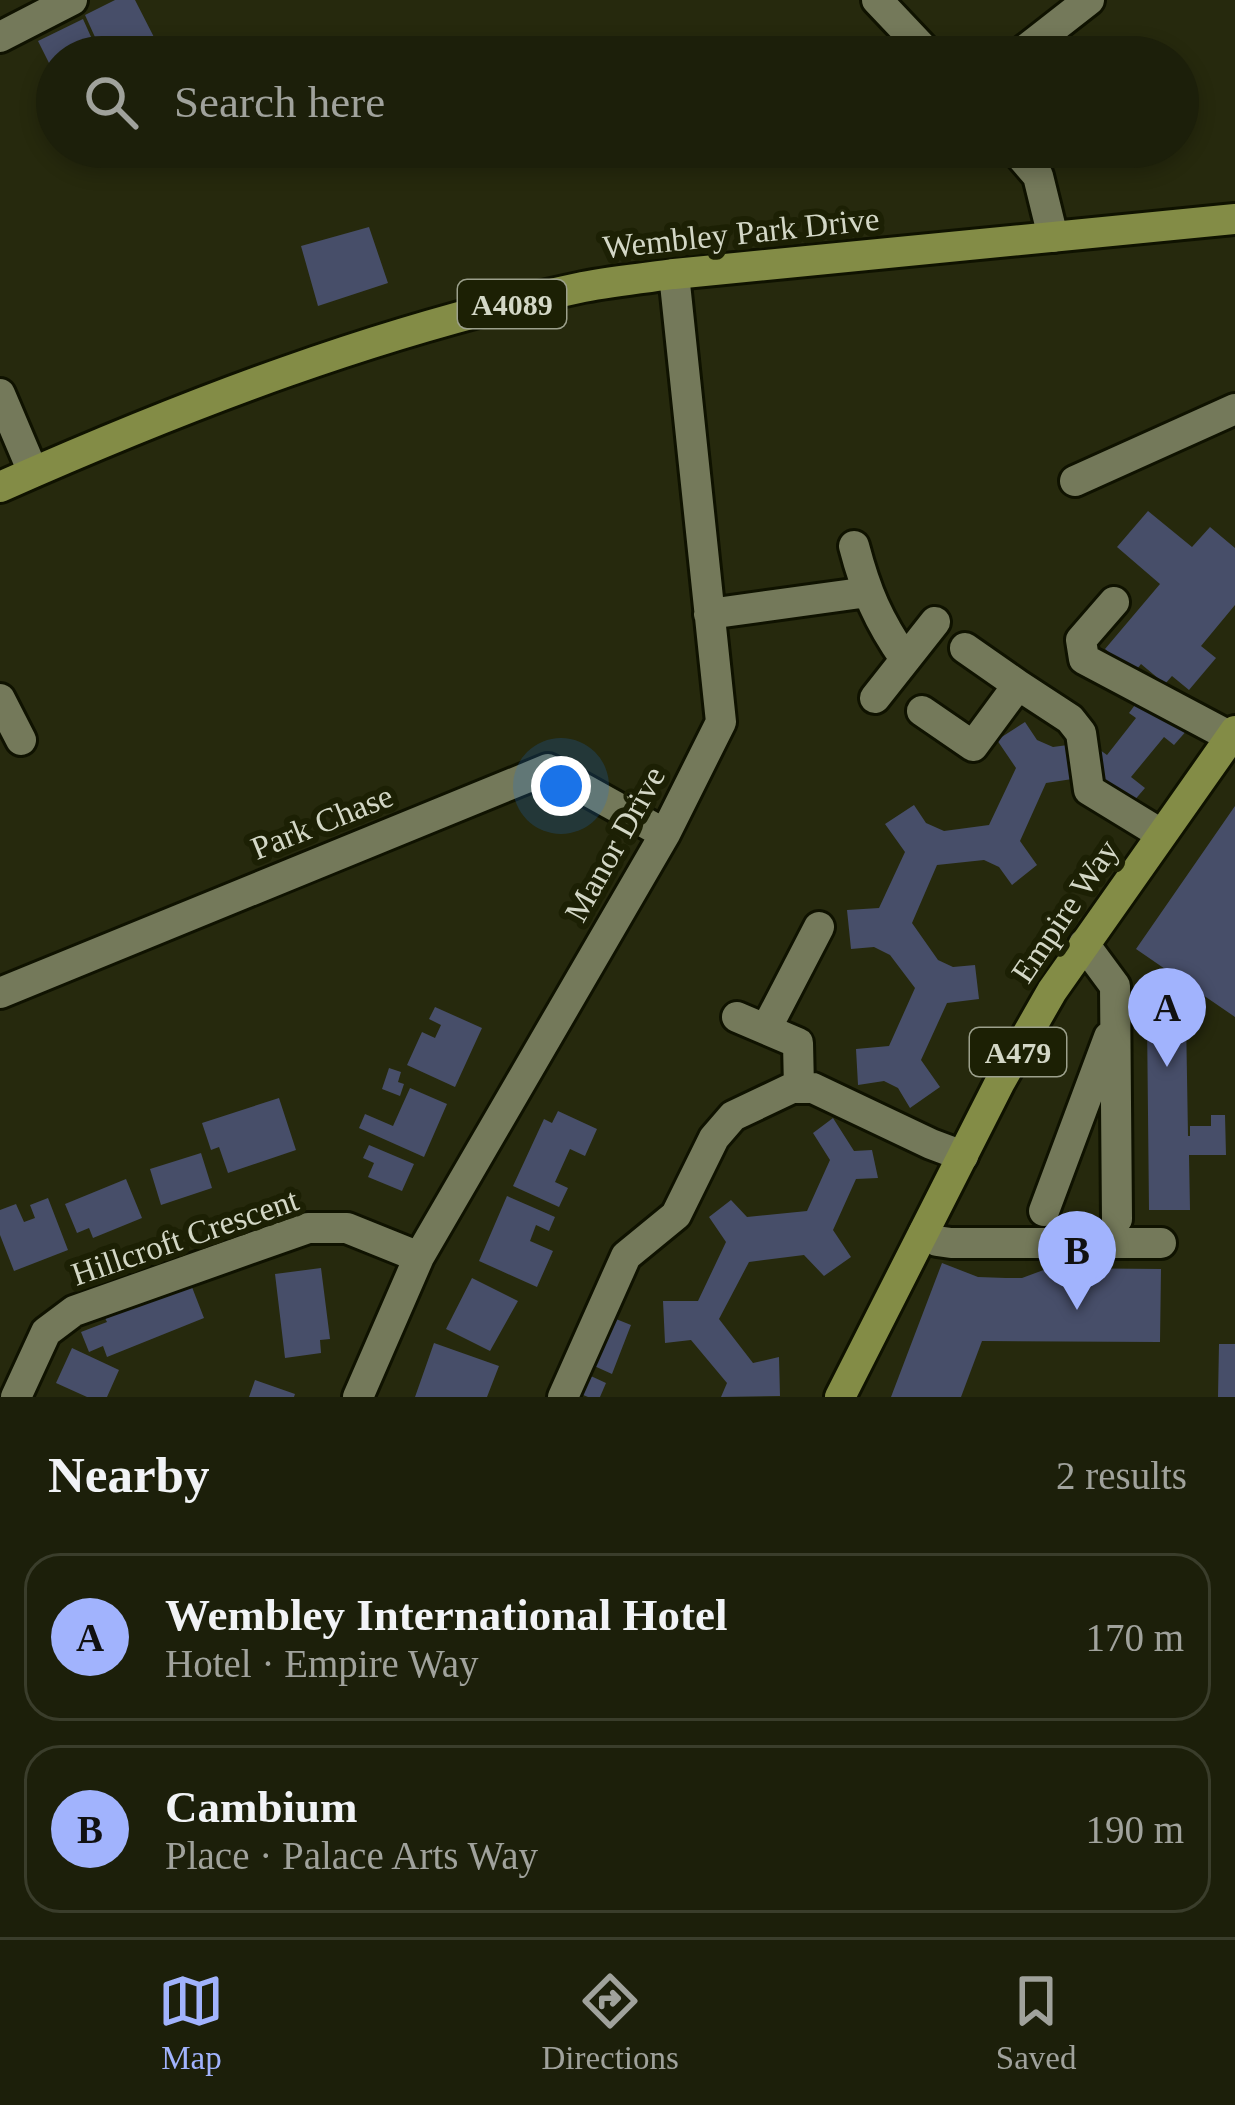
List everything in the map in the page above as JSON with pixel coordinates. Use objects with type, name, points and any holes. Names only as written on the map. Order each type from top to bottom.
[{"type":"main road","name":"Wembley Park Drive","points":[[0,488],[189,408],[347,352],[588,286],[1235,219]]},
{"type":"main road","name":"Empire Way","points":[[840,1397],[1042,1009],[1233,734]]},
{"type":"street","points":[[0,37],[72,0]]},
{"type":"street","points":[[877,0],[911,36]]},
{"type":"street","points":[[1043,36],[1089,0]]},
{"type":"street","points":[[1031,168],[1038,176],[1053,237]]},
{"type":"street","name":"Manor Drive","points":[[358,1397],[418,1257],[665,834],[721,722],[674,274]]},
{"type":"street","points":[[0,394],[34,472]]},
{"type":"street","points":[[1076,481],[1235,409]]},
{"type":"street","points":[[854,546],[880,623],[905,659]]},
{"type":"street","points":[[709,614],[868,592]]},
{"type":"street","points":[[1114,602],[1081,640],[1084,659],[1233,734]]},
{"type":"street","points":[[875,698],[935,622]]},
{"type":"street","points":[[965,648],[1070,719],[1081,734],[1089,790],[1161,834]]},
{"type":"street","points":[[922,711],[973,746],[1018,686]]},
{"type":"street","points":[[0,699],[21,740]]},
{"type":"street","name":"Park Chase","points":[[0,993],[548,769],[665,834]]},
{"type":"street","points":[[766,1029],[819,927]]},
{"type":"street","points":[[1084,944],[1115,986],[1117,1219]]},
{"type":"street","points":[[736,1017],[798,1043],[799,1088]]},
{"type":"street","points":[[1044,1211],[1115,1020]]},
{"type":"street","points":[[563,1397],[626,1256],[676,1215],[714,1138],[733,1116],[792,1088],[813,1088],[963,1156]]},
{"type":"street","name":"Hillcroft Crescent","points":[[16,1397],[46,1332],[74,1311],[308,1228],[347,1228],[418,1257]]},
{"type":"street","points":[[924,1232],[951,1244],[1161,1243]]},
{"type":"building","points":[[115,0],[135,0],[153,36],[94,36],[85,15]]},
{"type":"building","points":[[83,19],[91,36],[48,36]]},
{"type":"building","points":[[369,227],[388,283],[318,306],[301,246]]},
{"type":"building","points":[[1148,511],[1192,547],[1210,527],[1235,548],[1235,605],[1201,646],[1216,658],[1189,690],[1172,676],[1165,684],[1141,664],[1134,673],[1105,649],[1160,584],[1117,547]]},
{"type":"building","points":[[1143,694],[1188,729],[1174,745],[1164,737],[1131,777],[1145,788],[1133,802],[1121,799],[1087,766],[1100,750],[1107,755],[1136,718],[1129,713]]},
{"type":"building","points":[[1025,722],[1037,740],[1053,747],[1075,744],[1079,778],[1046,783],[1020,841],[1037,865],[1012,885],[999,867],[984,860],[937,865],[912,923],[938,960],[953,967],[975,965],[979,999],[947,1003],[921,1060],[940,1087],[910,1108],[898,1088],[884,1081],[858,1085],[856,1049],[889,1046],[915,988],[890,955],[874,947],[851,949],[847,910],[879,908],[905,852],[885,824],[914,805],[926,823],[944,831],[989,825],[1016,768],[997,740]]},
{"type":"building","points":[[1235,806],[1235,1017],[1136,949]]},
{"type":"building","points":[[1154,1005],[1170,1005],[1170,1017],[1186,1017],[1188,1136],[1190,1126],[1211,1126],[1211,1115],[1225,1115],[1226,1155],[1189,1155],[1190,1210],[1149,1210],[1147,1019],[1155,1019]]},
{"type":"building","points":[[435,1007],[482,1028],[455,1087],[407,1065],[422,1032],[435,1038],[441,1025],[429,1019]]},
{"type":"building","points":[[389,1068],[401,1072],[400,1096],[382,1089]]},
{"type":"building","points":[[410,1088],[447,1104],[424,1157],[359,1128],[365,1114],[393,1126]]},
{"type":"building","points":[[279,1098],[296,1150],[228,1173],[219,1147],[211,1150],[202,1123]]},
{"type":"building","points":[[558,1111],[597,1129],[585,1156],[570,1149],[555,1182],[568,1188],[559,1207],[513,1186],[544,1119],[552,1123]]},
{"type":"building","points":[[833,1118],[854,1151],[872,1150],[878,1178],[856,1179],[833,1230],[851,1257],[824,1276],[804,1255],[749,1262],[719,1319],[753,1363],[779,1357],[780,1396],[721,1397],[727,1383],[691,1340],[665,1343],[663,1301],[698,1301],[726,1242],[709,1217],[731,1200],[747,1217],[807,1211],[830,1160],[813,1133]]},
{"type":"building","points":[[369,1145],[414,1164],[402,1191],[368,1177],[374,1163],[363,1158]]},
{"type":"building","points":[[201,1153],[212,1188],[161,1205],[150,1169]]},
{"type":"building","points":[[126,1179],[142,1218],[93,1238],[89,1228],[77,1233],[65,1204]]},
{"type":"building","points":[[507,1196],[555,1217],[549,1231],[536,1225],[530,1241],[553,1251],[537,1287],[479,1261]]},
{"type":"building","points":[[48,1198],[68,1250],[14,1271],[0,1235],[0,1210],[16,1204],[24,1222],[35,1218],[30,1205]]},
{"type":"building","points":[[942,1263],[978,1277],[1006,1278],[1022,1278],[1049,1268],[1161,1269],[1160,1342],[982,1341],[961,1397],[891,1397]]},
{"type":"building","points":[[321,1268],[330,1339],[320,1340],[321,1353],[285,1358],[275,1274]]},
{"type":"building","points":[[472,1278],[518,1301],[490,1351],[446,1329]]},
{"type":"building","points":[[190,1282],[204,1318],[107,1357],[103,1346],[89,1352],[81,1332],[107,1322],[104,1316]]},
{"type":"building","points":[[611,1317],[631,1325],[612,1374],[592,1365]]},
{"type":"building","points":[[434,1343],[499,1366],[487,1397],[415,1397]]},
{"type":"building","points":[[1219,1344],[1235,1344],[1235,1397],[1218,1397]]},
{"type":"building","points":[[72,1348],[119,1370],[107,1397],[87,1397],[56,1383]]},
{"type":"building","points":[[580,1371],[606,1383],[600,1397],[571,1390]]},
{"type":"building","points":[[255,1380],[295,1394],[294,1397],[249,1397]]},
{"type":"place","name":"Wembley International Hotel","points":[[1167,1067]]},
{"type":"place","name":"Cambium","points":[[1077,1310]]}]
